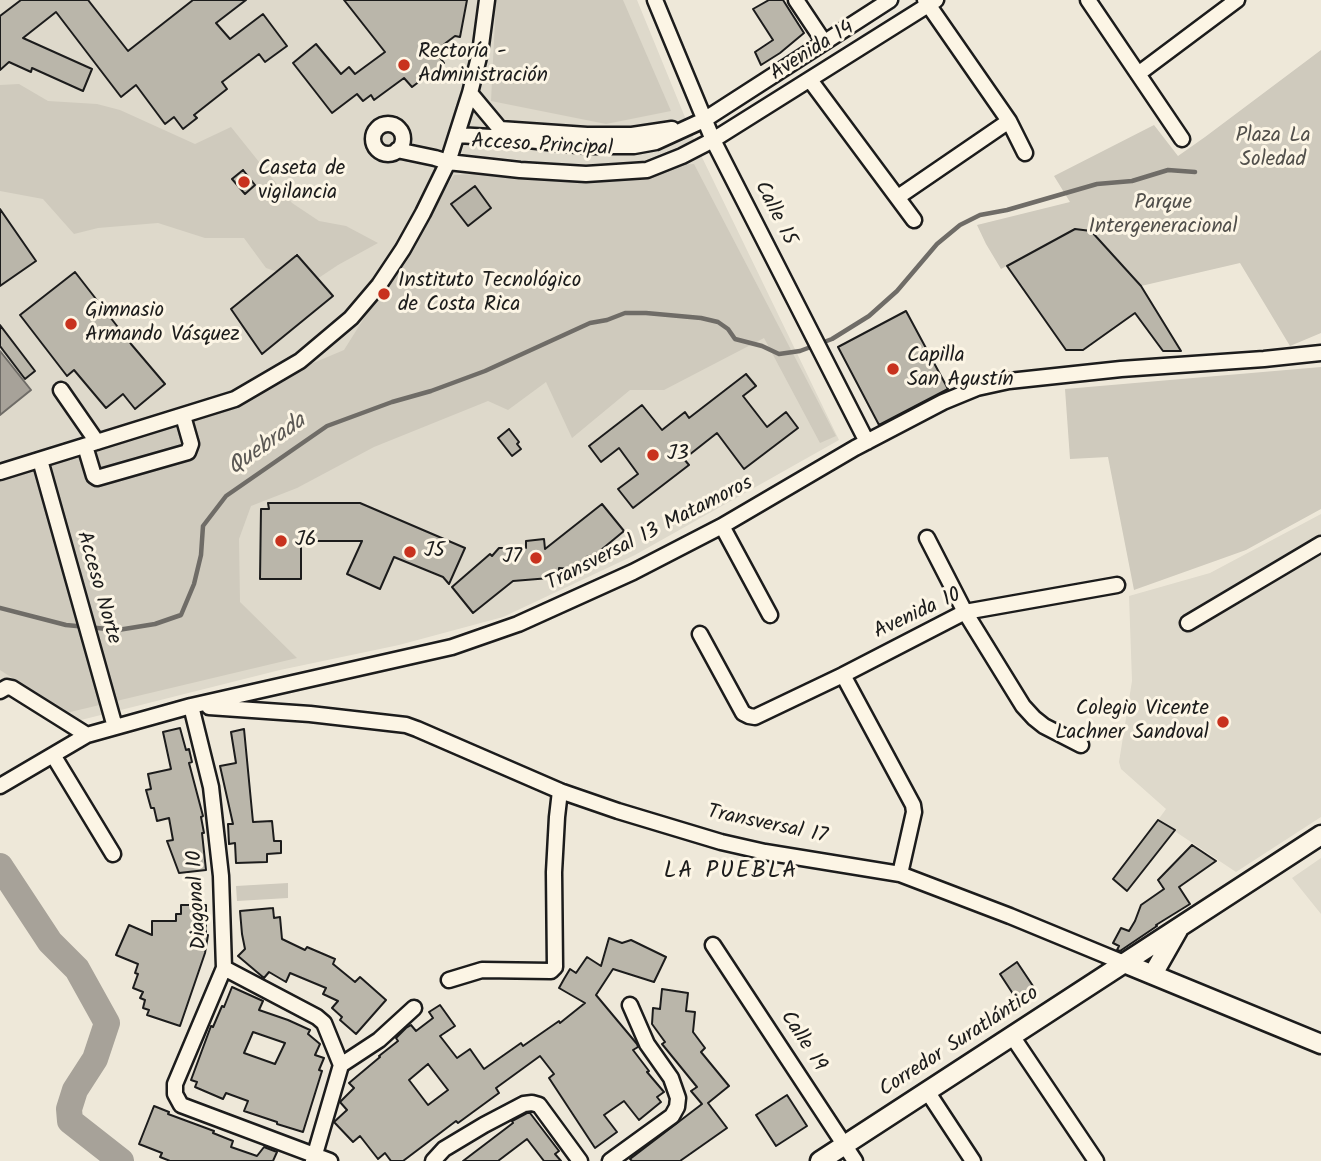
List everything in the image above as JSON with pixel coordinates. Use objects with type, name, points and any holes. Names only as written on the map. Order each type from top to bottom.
[{"type":"main road","name":"Corredor Suratlántico","points":[[820,1161],[1321,835]]},
{"type":"main road","points":[[1153,974],[1180,926]]},
{"type":"main road","name":"Transversal 17","points":[[1124,963],[1321,1044]]},
{"type":"street","points":[[0,472],[235,400],[300,361],[351,318],[379,285],[403,249],[448,162],[480,53],[486,0]]},
{"type":"street","name":"Calle 15","points":[[655,0],[712,140],[867,442]]},
{"type":"street","points":[[796,0],[824,42]]},
{"type":"street","name":"Avenida 14","points":[[704,120],[890,0]]},
{"type":"street","points":[[1088,0],[1182,139]]},
{"type":"street","points":[[1138,74],[1237,0]]},
{"type":"street","points":[[930,2],[1009,121],[1025,153]]},
{"type":"street","name":"Avenida 14","points":[[712,140],[930,2]]},
{"type":"street","points":[[810,79],[914,220]]},
{"type":"street","name":"Acceso Principal","points":[[470,93],[500,129],[632,135],[688,127]]},
{"type":"street","name":"Acceso Principal","points":[[457,135],[587,146],[634,146],[656,142],[704,120]]},
{"type":"street","points":[[898,197],[1009,121]]},
{"type":"street","name":"Acceso Principal","points":[[397,150],[448,162],[586,174],[647,170],[712,140]]},
{"type":"street","name":"Transversal 13 Matamoros","points":[[0,786],[87,735],[191,706],[452,647],[529,619],[633,572],[722,526],[867,442],[943,402],[976,388],[1009,381],[1121,369],[1321,353]]},
{"type":"street","points":[[61,390],[91,444],[94,475],[97,478],[188,452],[191,444],[183,415]]},
{"type":"street","name":"Acceso Norte","points":[[40,460],[116,727]]},
{"type":"street","points":[[722,526],[770,615]]},
{"type":"street","points":[[927,538],[965,612],[1023,706],[1044,726],[1081,745]]},
{"type":"street","points":[[1188,623],[1321,544]]},
{"type":"street","name":"Avenida 10","points":[[700,634],[743,713],[755,717],[843,676],[965,612],[1117,585]]},
{"type":"street","points":[[843,676],[913,805],[914,812],[900,874]]},
{"type":"street","points":[[0,691],[7,687],[12,688],[87,735]]},
{"type":"street","name":"Transversal 17","points":[[191,706],[310,714],[417,729],[560,790],[618,811],[721,842],[765,852],[900,874],[1124,963]]},
{"type":"street","name":"Diagonal 10","points":[[191,706],[211,787],[221,876],[224,968],[175,1084],[175,1094],[181,1105],[313,1158]]},
{"type":"street","points":[[53,755],[113,854]]},
{"type":"street","points":[[449,980],[482,970],[551,971],[555,967],[554,872],[560,790]]},
{"type":"street","name":"Calle 19","points":[[713,945],[855,1161]]},
{"type":"street","points":[[224,968],[324,1023],[341,1065],[313,1158],[330,1161]]},
{"type":"street","points":[[610,1161],[672,1116],[677,1107],[678,1098],[671,1079],[647,1044],[630,1005]]},
{"type":"street","points":[[341,1065],[379,1040],[414,1008]]},
{"type":"street","points":[[1013,1036],[1096,1161]]},
{"type":"street","points":[[927,1091],[972,1161]]},
{"type":"street","points":[[433,1161],[444,1149],[484,1125],[524,1104],[532,1103],[540,1105],[580,1161]]},
{"type":"shaded area","name":"Instituto Tecnológico de Costa Rica","points":[[0,0],[637,0],[698,149],[839,440],[635,555],[503,617],[399,645],[280,670],[69,723],[0,678]]},
{"type":"shaded area","points":[[0,351],[31,390],[0,415]]},
{"type":"shaded area","name":"Colegio Vicente Lachner Sandoval","points":[[1321,514],[1321,817],[1236,872],[1158,820],[1166,809],[1121,769],[1119,762],[1132,681],[1129,596],[1210,573]]},
{"type":"shaded area","points":[[1321,858],[1321,914],[1292,878]]},
{"type":"green space","points":[[496,0],[623,0],[671,111],[606,124],[491,101]]},
{"type":"green space","name":"Parque Intergeneracional","points":[[1321,50],[1321,333],[1290,346],[1240,263],[1141,286],[1092,231],[1076,229],[1001,269],[977,225],[1070,202],[1054,176],[1154,125],[1178,156]]},
{"type":"green space","points":[[19,84],[48,101],[97,104],[120,110],[195,144],[231,127],[292,203],[319,221],[346,226],[378,243],[311,283],[266,268],[244,238],[205,238],[158,223],[98,228],[74,234],[43,199],[0,191],[0,85]]},
{"type":"green space","points":[[694,164],[836,436],[820,443],[764,338],[664,390],[630,390],[572,438],[546,382],[508,410],[488,401],[374,447],[297,488],[251,506],[239,539],[240,602],[297,658],[66,713],[0,670],[0,477],[204,409],[344,350],[454,175]]},
{"type":"green space","points":[[1321,367],[1321,509],[1246,550],[1134,590],[1108,457],[1070,459],[1065,389]]},
{"type":"green space","points":[[288,883],[288,898],[237,901],[236,886]]},
{"type":"building","points":[[21,0],[88,0],[128,51],[193,0],[246,0],[216,23],[230,39],[263,14],[287,46],[265,62],[259,54],[222,82],[227,89],[194,115],[197,118],[183,129],[174,117],[165,124],[136,85],[121,97],[56,12],[23,38],[92,69],[83,91],[32,68],[31,72],[9,62],[0,70],[0,16]]},
{"type":"building","points":[[344,0],[467,0],[460,37],[455,36],[435,51],[444,63],[412,87],[404,78],[374,100],[371,95],[363,101],[357,94],[332,113],[293,63],[316,44],[341,74],[349,67],[355,74],[385,52]]},
{"type":"building","points":[[769,0],[783,0],[804,33],[761,65],[755,52],[773,40],[753,9]]},
{"type":"building","name":"Caseta de vigilancia","points":[[243,170],[255,185],[245,194],[232,179]]},
{"type":"building","points":[[475,186],[491,208],[468,226],[451,204]]},
{"type":"building","points":[[0,209],[36,261],[0,286]]},
{"type":"building","points":[[1075,229],[1091,231],[1141,286],[1181,351],[1163,351],[1135,313],[1083,350],[1066,350],[1007,266]]},
{"type":"building","points":[[297,255],[333,296],[262,354],[231,309]]},
{"type":"building","points":[[75,272],[165,384],[135,409],[123,394],[106,408],[74,370],[67,376],[20,315]]},
{"type":"building","name":"Capilla San Agustín","points":[[906,311],[948,389],[879,425],[838,347]]},
{"type":"building","points":[[0,325],[35,371],[25,379],[0,346]]},
{"type":"building","points":[[746,374],[756,386],[743,396],[767,427],[786,412],[798,428],[744,469],[717,433],[684,459],[689,465],[633,508],[618,489],[638,474],[619,448],[601,462],[589,446],[642,405],[662,430],[685,412],[689,418]]},
{"type":"building","points":[[509,429],[521,449],[512,456],[498,438]]},
{"type":"building","points":[[268,503],[360,503],[465,548],[449,584],[443,577],[394,557],[380,589],[347,574],[362,541],[301,541],[301,579],[260,579],[261,509],[269,509]]},
{"type":"building","name":"J7","points":[[602,504],[624,531],[590,559],[588,556],[573,569],[559,568],[559,573],[550,574],[550,578],[513,581],[473,613],[452,587],[499,548],[526,548],[526,541],[544,539],[545,549]]},
{"type":"building","points":[[180,728],[186,750],[189,749],[192,762],[189,763],[203,816],[206,870],[179,873],[167,841],[173,840],[169,818],[157,821],[146,790],[151,789],[148,774],[171,769],[163,732]]},
{"type":"building","points":[[244,729],[253,822],[272,821],[274,841],[281,841],[281,853],[267,854],[267,862],[236,863],[235,843],[229,844],[228,824],[233,824],[220,766],[236,763],[231,732]]},
{"type":"building","points":[[1158,820],[1175,830],[1127,891],[1113,879]]},
{"type":"building","points":[[1192,845],[1216,861],[1179,887],[1190,904],[1120,951],[1117,950],[1119,946],[1113,943],[1121,928],[1129,931],[1141,905],[1164,889],[1158,880]]},
{"type":"building","points":[[181,905],[206,905],[208,935],[205,953],[180,1026],[147,1015],[149,1010],[143,1008],[145,1000],[140,998],[143,992],[133,988],[138,964],[116,955],[129,925],[152,935],[152,921],[176,921],[176,914],[181,914]]},
{"type":"building","points":[[273,908],[274,918],[280,917],[282,939],[305,950],[307,947],[335,959],[333,964],[355,982],[360,977],[386,1000],[356,1034],[340,1020],[342,1017],[332,1008],[338,1001],[323,994],[326,988],[290,973],[286,982],[269,972],[264,978],[238,956],[245,949],[240,911]]},
{"type":"building","points":[[609,938],[622,943],[631,940],[666,957],[654,982],[613,969],[596,995],[637,1044],[638,1047],[633,1050],[664,1092],[657,1097],[661,1102],[639,1120],[624,1101],[604,1115],[617,1132],[595,1148],[549,1078],[554,1074],[540,1056],[496,1088],[499,1093],[403,1161],[391,1161],[385,1153],[378,1159],[360,1136],[353,1142],[334,1122],[347,1110],[340,1102],[354,1088],[349,1083],[398,1041],[396,1038],[406,1028],[411,1025],[416,1031],[433,1018],[429,1012],[440,1005],[455,1026],[440,1036],[457,1058],[470,1049],[484,1069],[521,1043],[523,1046],[559,1021],[560,1023],[585,1003],[559,988],[570,969],[576,973],[587,957],[601,966]],"holes":[[[428,1064],[448,1090],[428,1105],[409,1080]]]},
{"type":"building","points":[[1017,962],[1035,989],[1017,1000],[1000,974]]},
{"type":"building","points":[[232,987],[263,1001],[259,1010],[310,1030],[308,1034],[320,1044],[315,1055],[324,1058],[319,1070],[322,1071],[303,1132],[244,1111],[248,1101],[226,1093],[223,1099],[195,1087],[197,1082],[191,1080],[211,1026],[213,1027],[222,1006],[224,1007]],"holes":[[[253,1032],[285,1043],[275,1064],[244,1053]]]},
{"type":"building","points":[[662,989],[688,993],[686,1011],[695,1012],[693,1032],[705,1048],[701,1052],[729,1086],[708,1103],[727,1128],[680,1161],[632,1161],[630,1159],[702,1104],[691,1091],[697,1087],[662,1044],[665,1042],[652,1024],[653,1008],[660,1009]]},
{"type":"building","points":[[787,1095],[807,1126],[776,1146],[756,1115]]},
{"type":"building","points":[[154,1106],[233,1141],[231,1147],[257,1156],[264,1147],[277,1152],[273,1161],[170,1161],[160,1157],[162,1153],[139,1144]]},
{"type":"building","points":[[530,1113],[559,1151],[555,1154],[561,1161],[544,1161],[527,1139],[498,1161],[463,1161],[513,1123],[512,1121]]},
{"type":"waterway","name":"Quebrada","points":[[0,608],[66,625],[118,630],[155,624],[181,615],[194,584],[201,555],[203,526],[226,496],[327,426],[485,371],[590,323],[625,313],[701,318],[718,322],[728,329],[735,339],[779,354],[800,351],[832,339],[869,316],[897,291],[937,244],[960,225],[980,215],[1097,184],[1132,181],[1168,170],[1195,172]]},
{"type":"waterway","points":[[0,866],[50,942],[77,969],[107,1023],[95,1059],[75,1090],[69,1109],[70,1121],[121,1161]]},
{"type":"place","name":"Rectoría - Administración","points":[[404,65]]},
{"type":"place","name":"Caseta de vigilancia","points":[[244,182]]},
{"type":"place","name":"Instituto Tecnológico de Costa Rica","points":[[384,294]]},
{"type":"place","name":"Gimnasio Armando Vásquez","points":[[71,324]]},
{"type":"place","name":"Capilla San Agustín","points":[[893,369]]},
{"type":"place","name":"J3","points":[[653,455]]},
{"type":"place","name":"J6","points":[[281,541]]},
{"type":"place","name":"J5","points":[[410,552]]},
{"type":"place","name":"J7","points":[[536,558]]},
{"type":"place","name":"Colegio Vicente Lachner Sandoval","points":[[1223,722]]},
{"type":"district","name":"LA PUEBLA","points":[[731,873]]},
{"type":"park label","name":"Plaza La Soledad","points":[[1273,149]]}]
